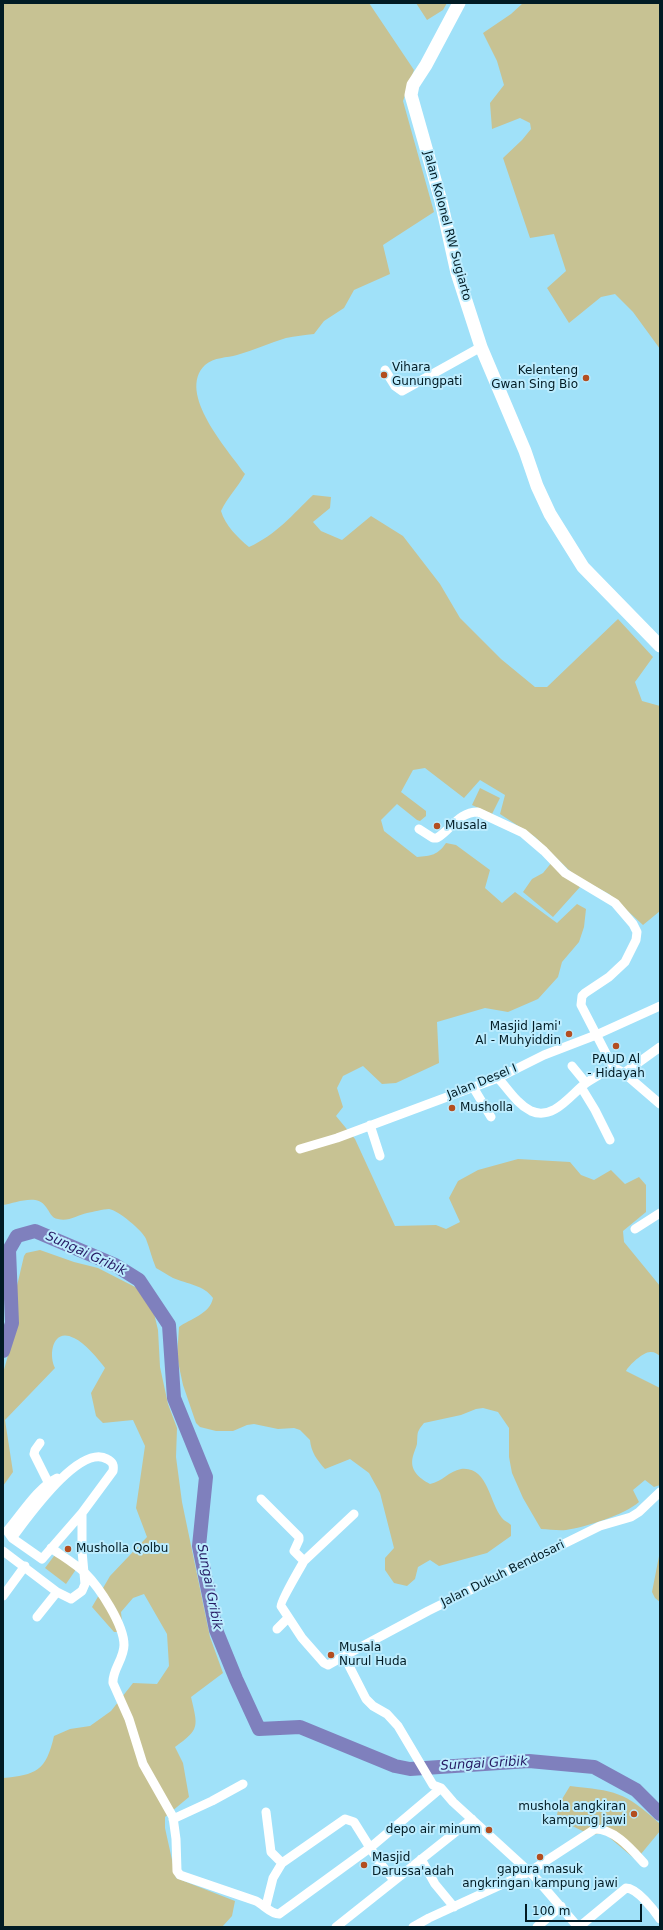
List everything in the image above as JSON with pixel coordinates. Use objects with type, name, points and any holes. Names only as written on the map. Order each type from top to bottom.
[{"type":"main road","name":"Jalan Kolonel RW Sugiarto","points":[[459,3],[426,65],[413,85],[411,94],[441,201],[457,273],[481,347],[525,451],[537,486],[550,514],[567,543],[590,575],[660,646]]},
{"type":"street","points":[[385,370],[395,386],[402,391],[481,347]]},
{"type":"street","points":[[419,829],[433,838],[437,838],[462,816],[470,812],[478,812],[523,833],[544,851],[565,873],[608,898],[620,908],[634,924],[637,932],[636,940],[626,962],[609,977],[582,996],[581,1005],[613,1067],[624,1073],[660,1104]]},
{"type":"street","name":"Jalan Desel I","points":[[300,1149],[498,1078],[544,1055],[596,1035],[660,1006]]},
{"type":"street","points":[[624,1073],[660,1048]]},
{"type":"street","points":[[572,1066],[584,1085],[610,1140]]},
{"type":"street","points":[[498,1078],[519,1102],[531,1111],[551,1111],[584,1085],[613,1067]]},
{"type":"street","points":[[473,1087],[491,1117]]},
{"type":"street","points":[[370,1125],[380,1156]]},
{"type":"street","points":[[635,1229],[660,1213]]},
{"type":"street","points":[[40,1443],[34,1454],[48,1482]]},
{"type":"street","points":[[99,1457],[106,1458],[113,1464],[113,1471],[82,1513],[44,1558],[40,1559],[12,1538],[8,1534],[8,1531],[41,1488],[48,1482],[62,1476],[90,1459],[99,1457]]},
{"type":"street","points":[[12,1538],[62,1476]]},
{"type":"street","name":"Jalan Dukuh Bendosari","points":[[304,1561],[281,1602],[281,1606],[300,1635],[327,1665],[428,1611],[600,1526],[631,1517],[640,1512],[660,1492]]},
{"type":"street","points":[[261,1499],[299,1537],[294,1551],[304,1561],[354,1514]]},
{"type":"street","points":[[3,1551],[25,1566],[57,1592],[71,1599],[76,1596],[85,1584],[82,1551],[82,1513]]},
{"type":"street","points":[[51,1548],[85,1574],[114,1616],[124,1639],[122,1657],[113,1678],[113,1683],[129,1719],[143,1764],[173,1819],[177,1865],[180,1875],[209,1884],[266,1906],[272,1912],[279,1914],[371,1847],[437,1787]]},
{"type":"street","points":[[3,1596],[25,1566]]},
{"type":"street","points":[[37,1617],[57,1592]]},
{"type":"street","points":[[277,1629],[288,1618]]},
{"type":"street","points":[[344,1656],[366,1699],[373,1706],[387,1714],[398,1726],[437,1787],[529,1872],[561,1906],[578,1927],[626,1888],[630,1888],[637,1893],[660,1919]]},
{"type":"street","points":[[173,1819],[212,1802],[242,1784]]},
{"type":"street","points":[[266,1812],[271,1852],[282,1863]]},
{"type":"street","points":[[266,1906],[273,1878],[282,1863],[345,1819],[354,1822],[384,1868],[394,1880]]},
{"type":"street","points":[[336,1927],[472,1819]]},
{"type":"street","points":[[413,1927],[529,1872],[595,1829],[606,1831],[622,1842],[644,1863]]},
{"type":"street","points":[[421,1858],[435,1884],[454,1907]]},
{"type":"street","points":[[537,1927],[561,1906]]},
{"type":"shaded area","points":[[3,3],[369,3],[414,70],[403,101],[434,212],[383,245],[390,274],[354,290],[344,308],[324,321],[314,334],[286,338],[237,355],[216,359],[205,365],[198,377],[197,390],[200,405],[217,436],[245,474],[223,506],[221,511],[223,516],[232,531],[249,547],[276,530],[313,495],[331,497],[330,508],[313,522],[321,531],[342,540],[371,516],[403,536],[440,584],[460,618],[501,659],[535,687],[547,687],[618,619],[653,657],[635,682],[642,701],[660,706],[660,911],[643,925],[609,894],[574,875],[535,837],[500,814],[505,795],[480,780],[464,798],[425,768],[413,770],[401,792],[426,811],[426,816],[420,821],[417,820],[397,804],[381,820],[384,831],[417,857],[434,854],[446,843],[456,845],[490,870],[485,888],[502,903],[515,892],[557,923],[577,904],[586,909],[584,927],[579,942],[562,962],[558,977],[538,999],[508,1012],[485,1008],[437,1022],[439,1063],[396,1083],[382,1084],[363,1066],[343,1076],[337,1088],[343,1107],[336,1116],[355,1139],[395,1226],[436,1225],[446,1229],[460,1222],[449,1198],[458,1181],[478,1170],[518,1159],[570,1162],[581,1175],[594,1180],[611,1170],[625,1184],[639,1177],[646,1185],[646,1212],[623,1231],[624,1242],[660,1286],[660,1356],[656,1353],[648,1352],[633,1362],[626,1371],[660,1388],[660,1485],[654,1487],[645,1480],[633,1490],[639,1502],[615,1516],[566,1530],[541,1529],[523,1498],[512,1473],[509,1457],[509,1428],[498,1412],[483,1408],[476,1409],[461,1415],[424,1423],[418,1433],[417,1444],[413,1454],[412,1465],[416,1473],[430,1484],[461,1469],[470,1470],[477,1473],[487,1486],[502,1518],[511,1525],[511,1536],[487,1553],[439,1566],[430,1560],[418,1567],[415,1579],[407,1586],[394,1583],[385,1570],[385,1558],[394,1548],[380,1493],[369,1473],[350,1459],[325,1469],[315,1456],[310,1440],[300,1430],[294,1428],[278,1429],[254,1424],[247,1425],[233,1431],[216,1431],[200,1427],[196,1423],[183,1385],[177,1357],[179,1327],[199,1316],[211,1304],[213,1298],[205,1290],[173,1278],[156,1268],[144,1235],[130,1221],[113,1210],[101,1210],[62,1220],[54,1217],[42,1203],[37,1200],[26,1200],[3,1205]]},
{"type":"shaded area","points":[[416,3],[447,3],[443,10],[427,20]]},
{"type":"shaded area","points":[[523,3],[660,3],[660,349],[633,312],[615,294],[601,297],[569,323],[547,288],[566,271],[554,234],[530,238],[503,158],[531,129],[530,123],[520,118],[492,129],[490,103],[504,85],[497,61],[483,33],[511,14]]},
{"type":"shaded area","points":[[480,788],[500,798],[492,814],[472,805]]},
{"type":"shaded area","points":[[552,862],[580,887],[553,917],[523,892],[532,879],[543,873]]},
{"type":"shaded area","points":[[40,1250],[74,1262],[98,1268],[137,1288],[153,1309],[158,1330],[160,1367],[168,1404],[177,1428],[176,1457],[182,1502],[210,1637],[223,1673],[191,1697],[196,1721],[195,1726],[189,1736],[175,1747],[183,1763],[189,1797],[165,1817],[165,1828],[176,1878],[235,1901],[232,1916],[222,1927],[3,1927],[3,1778],[32,1773],[38,1769],[47,1757],[54,1736],[70,1729],[90,1726],[111,1711],[133,1683],[157,1684],[169,1666],[167,1634],[144,1594],[133,1598],[121,1612],[123,1632],[114,1632],[92,1607],[110,1576],[147,1537],[136,1508],[145,1446],[133,1420],[103,1423],[96,1416],[91,1393],[105,1368],[87,1347],[74,1338],[61,1336],[57,1339],[52,1349],[55,1368],[5,1420],[13,1472],[3,1486],[3,1373],[15,1331],[16,1290],[24,1256],[26,1253]]},
{"type":"shaded area","points":[[660,1551],[660,1602],[655,1598],[652,1592]]},
{"type":"shaded area","points":[[57,1552],[77,1568],[66,1584],[45,1568]]},
{"type":"shaded area","points":[[570,1786],[598,1789],[618,1794],[637,1804],[647,1812],[659,1823],[660,1831],[636,1860],[604,1833],[591,1835],[568,1824],[557,1815],[559,1804]]},
{"type":"waterway","name":"Sungai Gribik","points":[[3,1351],[12,1323],[9,1250],[17,1236],[35,1231],[115,1265],[139,1280],[169,1325],[174,1398],[206,1477],[199,1546],[216,1630],[259,1729],[300,1727],[395,1766],[410,1769],[529,1761],[594,1767],[636,1790],[660,1814]]},
{"type":"place","name":"Vihara Gunungpati","points":[[384,375]]},
{"type":"place","name":"Kelenteng Gwan Sing Bio","points":[[586,378]]},
{"type":"place","name":"Musala","points":[[437,826]]},
{"type":"place","name":"Masjid Jami' Al - Muhyiddin","points":[[569,1034]]},
{"type":"place","name":"PAUD Al - Hidayah","points":[[616,1046]]},
{"type":"place","name":"Musholla","points":[[452,1108]]},
{"type":"place","name":"Musholla Qolbu","points":[[68,1549]]},
{"type":"place","name":"Musala Nurul Huda","points":[[331,1655]]},
{"type":"place","name":"mushola angkiran kampung jawi","points":[[634,1814]]},
{"type":"place","name":"depo air minum","points":[[489,1830]]},
{"type":"place","name":"gapura masuk angkringan kampung jawi","points":[[540,1857]]},
{"type":"place","name":"Masjid Darussa'adah","points":[[364,1865]]}]
